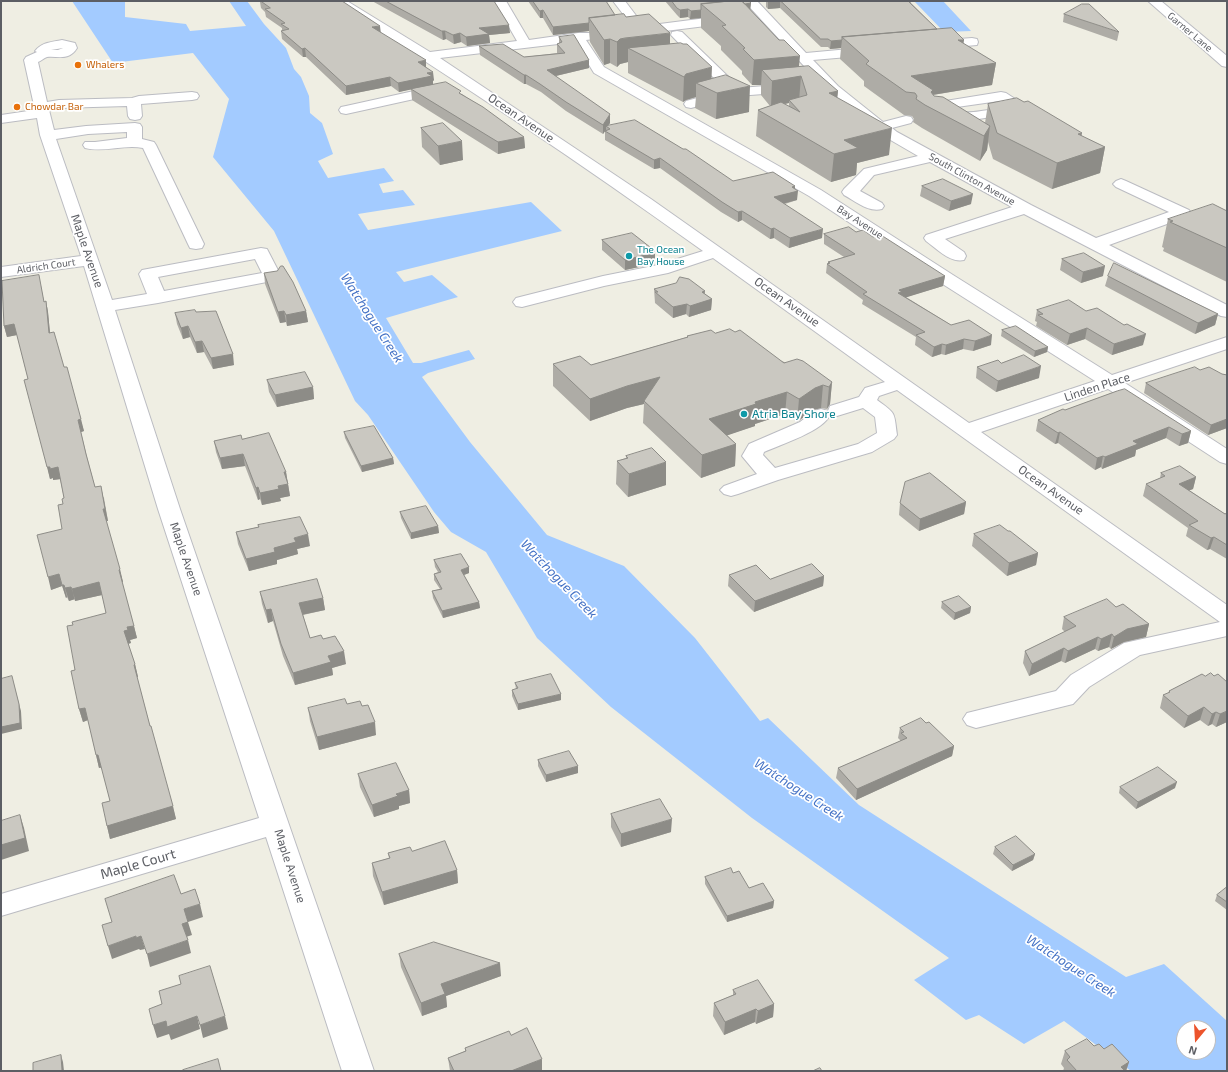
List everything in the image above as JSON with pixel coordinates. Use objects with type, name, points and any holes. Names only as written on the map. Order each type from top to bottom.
[{"type":"street","name":"Ocean Avenue","points":[[339,1],[428,56],[645,202],[1227,616]]},
{"type":"street","points":[[500,1],[525,44]]},
{"type":"street","points":[[619,1],[641,30]]},
{"type":"street","name":"Garner Lane","points":[[1154,1],[1227,63]]},
{"type":"street","points":[[618,32],[742,18],[759,5]]},
{"type":"street","name":"South Clinton Avenue","points":[[759,5],[802,57],[829,84],[892,135],[1026,208],[1227,312]]},
{"type":"street","points":[[428,56],[602,34]]},
{"type":"street","points":[[677,36],[737,92]]},
{"type":"street","name":"Bay Avenue","points":[[578,37],[599,70],[816,193],[947,279],[1112,383],[1227,458]]},
{"type":"street","points":[[919,46],[972,42]]},
{"type":"street","points":[[802,57],[881,50]]},
{"type":"street","name":"Maple Avenue","points":[[46,53],[31,60],[42,110],[72,142],[91,260],[169,509],[358,1071]]},
{"type":"street","points":[[671,63],[702,60]]},
{"type":"street","points":[[346,110],[467,82]]},
{"type":"street","points":[[691,104],[737,92],[829,84]]},
{"type":"street","points":[[1,119],[42,110],[59,104],[134,102],[139,100],[192,96]]},
{"type":"street","points":[[1001,96],[1021,109],[958,118],[952,114],[937,115],[945,111],[938,106],[1001,96]]},
{"type":"street","points":[[134,102],[135,134]]},
{"type":"street","points":[[881,127],[906,120]]},
{"type":"street","points":[[72,142],[104,130],[135,134],[149,145],[196,244]]},
{"type":"street","points":[[72,142],[95,146],[113,143],[135,134]]},
{"type":"street","points":[[876,206],[850,192],[868,172],[931,157]]},
{"type":"street","points":[[1095,244],[1184,213],[1121,184]]},
{"type":"street","points":[[958,256],[932,238],[1026,208]]},
{"type":"street","points":[[1110,252],[1193,224]]},
{"type":"street","points":[[522,302],[603,281],[662,269],[716,252]]},
{"type":"street","points":[[106,306],[158,298],[272,276],[261,253],[148,274],[158,298]]},
{"type":"street","name":"Aldrich Court","points":[[1,272],[91,260]]},
{"type":"street","name":"Linden Place","points":[[967,430],[1112,383],[1227,343]]},
{"type":"street","points":[[1188,357],[1205,366]]},
{"type":"street","points":[[771,476],[752,456],[756,448],[807,426],[829,413],[866,402],[872,392],[900,383]]},
{"type":"street","points":[[731,490],[771,476],[865,448],[886,435],[885,414],[866,402]]},
{"type":"street","points":[[976,719],[1064,698],[1080,680],[1133,649],[1227,628]]},
{"type":"street","name":"Maple Court","points":[[1,905],[275,824]]},
{"type":"water","name":"Watchogue Creek","points":[[72,1],[125,1],[125,17],[186,24],[190,31],[246,26],[229,1],[247,1],[264,24],[286,48],[294,69],[301,77],[309,96],[310,113],[322,123],[333,154],[318,161],[328,178],[384,168],[394,181],[379,184],[383,193],[403,190],[415,205],[358,214],[368,230],[531,202],[562,231],[396,272],[404,282],[432,275],[458,297],[386,318],[413,363],[421,363],[469,350],[475,359],[428,373],[422,377],[470,442],[547,535],[624,566],[695,638],[760,721],[768,718],[859,805],[1126,977],[1164,964],[1227,1021],[1227,1071],[1131,1071],[1064,1021],[1024,1044],[979,1015],[966,1020],[914,980],[949,958],[752,818],[611,707],[537,638],[486,552],[451,532],[434,512],[368,415],[355,401],[274,231],[213,157],[229,99],[193,53],[113,63]]},
{"type":"water","points":[[914,1],[943,1],[971,31],[944,32]]},
{"type":"building","points":[[261,1],[342,1],[380,26],[372,27],[426,60],[418,62],[433,72],[427,73],[432,76],[398,83],[390,77],[346,86],[305,48],[302,49],[281,31],[289,29],[281,24],[285,23],[265,9],[270,8]]},
{"type":"building","points":[[386,1],[494,1],[509,25],[479,28],[489,34],[466,37],[460,33],[453,35],[442,31]]},
{"type":"building","points":[[533,1],[606,1],[615,15],[589,18],[589,23],[553,27],[543,10],[540,11]]},
{"type":"building","points":[[672,1],[729,1],[701,4],[701,10],[691,11],[688,9],[680,10]]},
{"type":"building","points":[[742,1],[779,40],[784,40],[800,56],[754,60],[743,49],[745,48],[722,26],[726,25],[701,4]]},
{"type":"building","points":[[742,1],[749,1],[751,3],[745,4]]},
{"type":"building","points":[[781,1],[908,1],[937,29],[842,37],[842,40],[831,41],[828,39],[821,39]]},
{"type":"building","points":[[1082,4],[1089,4],[1119,32],[1064,14]]},
{"type":"building","points":[[624,14],[626,17],[649,14],[670,33],[625,38],[620,39],[617,42],[610,39],[604,40],[589,18]]},
{"type":"building","points":[[952,28],[964,40],[958,40],[996,63],[911,76],[933,90],[931,92],[934,96],[943,97],[990,126],[984,136],[916,99],[917,96],[915,93],[906,92],[866,64],[869,61],[842,37]]},
{"type":"building","points":[[574,35],[589,60],[547,70],[610,114],[603,125],[479,46],[503,44],[524,57],[565,53],[557,44],[562,42],[559,37]]},
{"type":"building","points":[[681,43],[687,44],[712,67],[686,74],[684,77],[628,48]]},
{"type":"building","points":[[809,66],[838,91],[829,93],[892,128],[844,140],[858,148],[834,154],[758,110],[781,102],[800,112],[789,100],[807,95],[801,76],[772,81],[762,70]]},
{"type":"building","points":[[726,75],[750,86],[717,93],[696,83]]},
{"type":"building","points":[[446,82],[461,91],[459,93],[483,107],[524,137],[498,142],[411,89]]},
{"type":"building","points":[[1017,98],[1024,102],[1028,101],[1082,133],[1078,134],[1105,147],[1057,163],[997,133],[988,104]]},
{"type":"building","points":[[635,120],[683,149],[686,149],[733,181],[773,172],[795,186],[792,187],[798,191],[774,197],[823,229],[790,238],[774,228],[771,229],[742,211],[738,212],[660,158],[654,160],[605,131],[610,129],[606,126]]},
{"type":"building","points":[[443,123],[462,141],[438,146],[421,128]]},
{"type":"building","points":[[943,179],[973,194],[951,201],[922,186]]},
{"type":"building","points":[[1213,204],[1227,211],[1227,248],[1170,222],[1173,221],[1168,219]]},
{"type":"building","points":[[849,227],[856,232],[863,230],[873,237],[881,235],[945,276],[899,290],[902,292],[898,293],[951,325],[969,320],[992,335],[975,341],[964,339],[934,347],[916,335],[925,332],[863,294],[867,292],[827,264],[830,263],[828,262],[855,254],[824,234]]},
{"type":"building","points":[[632,233],[655,251],[651,252],[653,253],[625,260],[602,240]]},
{"type":"building","points":[[1084,253],[1105,266],[1083,272],[1062,259]]},
{"type":"building","points":[[1114,263],[1218,314],[1198,323],[1108,276]]},
{"type":"building","points":[[281,266],[283,266],[293,282],[306,311],[286,315],[284,311],[278,312],[264,273],[277,271]]},
{"type":"building","points":[[39,275],[44,302],[46,301],[49,333],[54,332],[64,367],[67,367],[81,419],[78,420],[95,487],[101,486],[105,509],[103,509],[134,626],[127,627],[128,630],[124,631],[135,664],[134,665],[150,726],[173,806],[107,826],[102,803],[110,801],[98,755],[96,755],[85,708],[79,709],[71,671],[75,670],[67,626],[73,625],[72,622],[106,613],[99,582],[72,589],[71,587],[65,588],[64,585],[62,585],[59,574],[48,577],[37,535],[62,529],[58,505],[63,504],[62,499],[64,498],[58,467],[50,469],[50,467],[47,467],[24,380],[28,379],[14,324],[4,326],[2,281]]},
{"type":"building","points":[[680,277],[689,279],[705,291],[702,292],[712,299],[690,306],[687,304],[673,307],[655,292],[658,292],[654,289],[676,283]]},
{"type":"building","points":[[1069,300],[1086,311],[1097,308],[1124,325],[1127,324],[1146,334],[1114,344],[1087,328],[1070,334],[1038,315],[1043,314],[1037,310]]},
{"type":"building","points":[[195,310],[196,312],[216,311],[233,354],[211,358],[202,341],[195,342],[188,326],[181,328],[175,313]]},
{"type":"building","points":[[1016,326],[1048,347],[1035,351],[1002,330]]},
{"type":"building","points":[[730,329],[735,332],[740,330],[784,363],[797,359],[803,361],[832,382],[829,387],[823,385],[815,388],[799,399],[787,392],[709,419],[736,444],[702,455],[644,401],[660,377],[627,386],[590,399],[553,364],[580,356],[591,365],[688,337],[687,336],[711,330],[715,333]]},
{"type":"building","points":[[1024,355],[1041,366],[998,381],[977,367],[998,360],[1001,363]]},
{"type":"building","points":[[1195,367],[1200,370],[1209,367],[1227,375],[1227,419],[1211,425],[1146,383]]},
{"type":"building","points":[[305,372],[313,387],[275,395],[267,380]]},
{"type":"building","points":[[1125,389],[1191,431],[1182,434],[1169,427],[1133,441],[1138,444],[1105,457],[1103,456],[1097,458],[1060,432],[1058,433],[1038,420],[1063,409],[1065,410]]},
{"type":"building","points":[[374,426],[393,458],[361,466],[344,432]]},
{"type":"building","points":[[269,433],[286,472],[284,472],[288,484],[278,486],[279,489],[260,493],[258,487],[256,488],[243,454],[220,458],[214,441],[241,435],[242,439]]},
{"type":"building","points":[[652,448],[666,462],[629,474],[617,461],[628,458],[626,456]]},
{"type":"building","points":[[1180,466],[1196,477],[1179,484],[1225,514],[1227,513],[1227,545],[1214,537],[1211,538],[1189,525],[1198,521],[1146,484],[1165,476],[1161,473]]},
{"type":"building","points":[[930,473],[966,502],[920,519],[900,503],[905,482]]},
{"type":"building","points":[[426,506],[438,526],[411,533],[400,512]]},
{"type":"building","points":[[300,517],[308,534],[294,538],[296,542],[274,548],[275,552],[246,559],[236,532],[259,527],[258,525]]},
{"type":"building","points":[[1000,525],[1038,553],[1009,563],[974,534]]},
{"type":"building","points":[[461,554],[469,567],[461,570],[479,602],[442,611],[432,591],[442,589],[434,574],[441,572],[434,560]]},
{"type":"building","points":[[812,564],[824,576],[755,601],[729,575],[756,565],[770,579]]},
{"type":"building","points":[[317,579],[323,598],[299,603],[310,638],[321,635],[323,639],[335,636],[344,651],[328,656],[331,662],[293,673],[281,644],[271,609],[266,610],[260,592]]},
{"type":"building","points":[[959,596],[971,607],[955,613],[942,602]]},
{"type":"building","points":[[1107,599],[1116,607],[1123,604],[1149,624],[1127,629],[1114,637],[1112,634],[1101,639],[1098,637],[1068,651],[1064,648],[1032,664],[1025,651],[1076,626],[1064,617]]},
{"type":"building","points":[[1211,673],[1214,676],[1218,674],[1227,682],[1227,711],[1220,714],[1216,712],[1212,714],[1204,707],[1188,716],[1163,695],[1202,674],[1205,676]]},
{"type":"building","points":[[551,674],[561,694],[518,704],[512,690],[518,688],[515,683]]},
{"type":"building","points":[[12,676],[19,704],[20,723],[1,727],[1,679]]},
{"type":"building","points":[[345,699],[347,704],[360,701],[362,706],[368,705],[375,722],[317,737],[308,708]]},
{"type":"building","points":[[921,718],[926,723],[929,722],[954,746],[857,789],[838,768],[907,738],[901,733],[904,732],[900,728]]},
{"type":"building","points":[[569,751],[578,766],[546,775],[538,760]]},
{"type":"building","points":[[396,763],[409,790],[396,794],[398,796],[372,805],[358,774]]},
{"type":"building","points":[[1158,767],[1177,782],[1138,802],[1120,787]]},
{"type":"building","points":[[660,799],[672,819],[621,834],[611,814]]},
{"type":"building","points":[[20,815],[25,838],[1,845],[1,821]]},
{"type":"building","points":[[1016,836],[1035,854],[1013,865],[995,847]]},
{"type":"building","points":[[445,841],[457,870],[382,892],[372,863],[390,858],[388,853],[410,847],[412,851]]},
{"type":"building","points":[[731,868],[733,873],[739,871],[749,888],[763,883],[774,901],[727,916],[705,877]]},
{"type":"building","points":[[174,875],[181,894],[195,889],[200,904],[184,909],[188,922],[182,924],[188,940],[147,954],[141,936],[136,938],[136,936],[108,946],[102,925],[112,922],[105,899]]},
{"type":"building","points":[[1227,887],[1227,902],[1217,895]]},
{"type":"building","points":[[434,942],[500,963],[441,984],[445,994],[421,1003],[399,954]]},
{"type":"building","points":[[210,966],[225,1016],[200,1025],[197,1016],[167,1027],[166,1021],[153,1025],[149,1009],[162,1004],[159,991],[181,984],[179,976]]},
{"type":"building","points":[[758,980],[774,1004],[758,1011],[756,1009],[725,1022],[714,1003],[736,994],[733,990]]},
{"type":"building","points":[[527,1028],[542,1059],[511,1071],[454,1071],[448,1058],[466,1051],[465,1048],[509,1031],[511,1035]]},
{"type":"building","points":[[1087,1039],[1094,1046],[1099,1044],[1104,1049],[1112,1044],[1129,1062],[1121,1067],[1125,1071],[1077,1071],[1067,1060],[1070,1057],[1065,1051]]},
{"type":"building","points":[[61,1055],[62,1071],[33,1071],[33,1063]]},
{"type":"building","points":[[218,1059],[221,1071],[183,1070]]},
{"type":"building","points":[[820,1068],[822,1071],[813,1071]]},
{"type":"place","name":"Whalers","points":[[78,65]]},
{"type":"place","name":"Chowdar Bar","points":[[17,107]]},
{"type":"place","name":"The Ocean Bay House","points":[[629,256]]},
{"type":"place","name":"Atria Bay Shore","points":[[744,414]]}]
